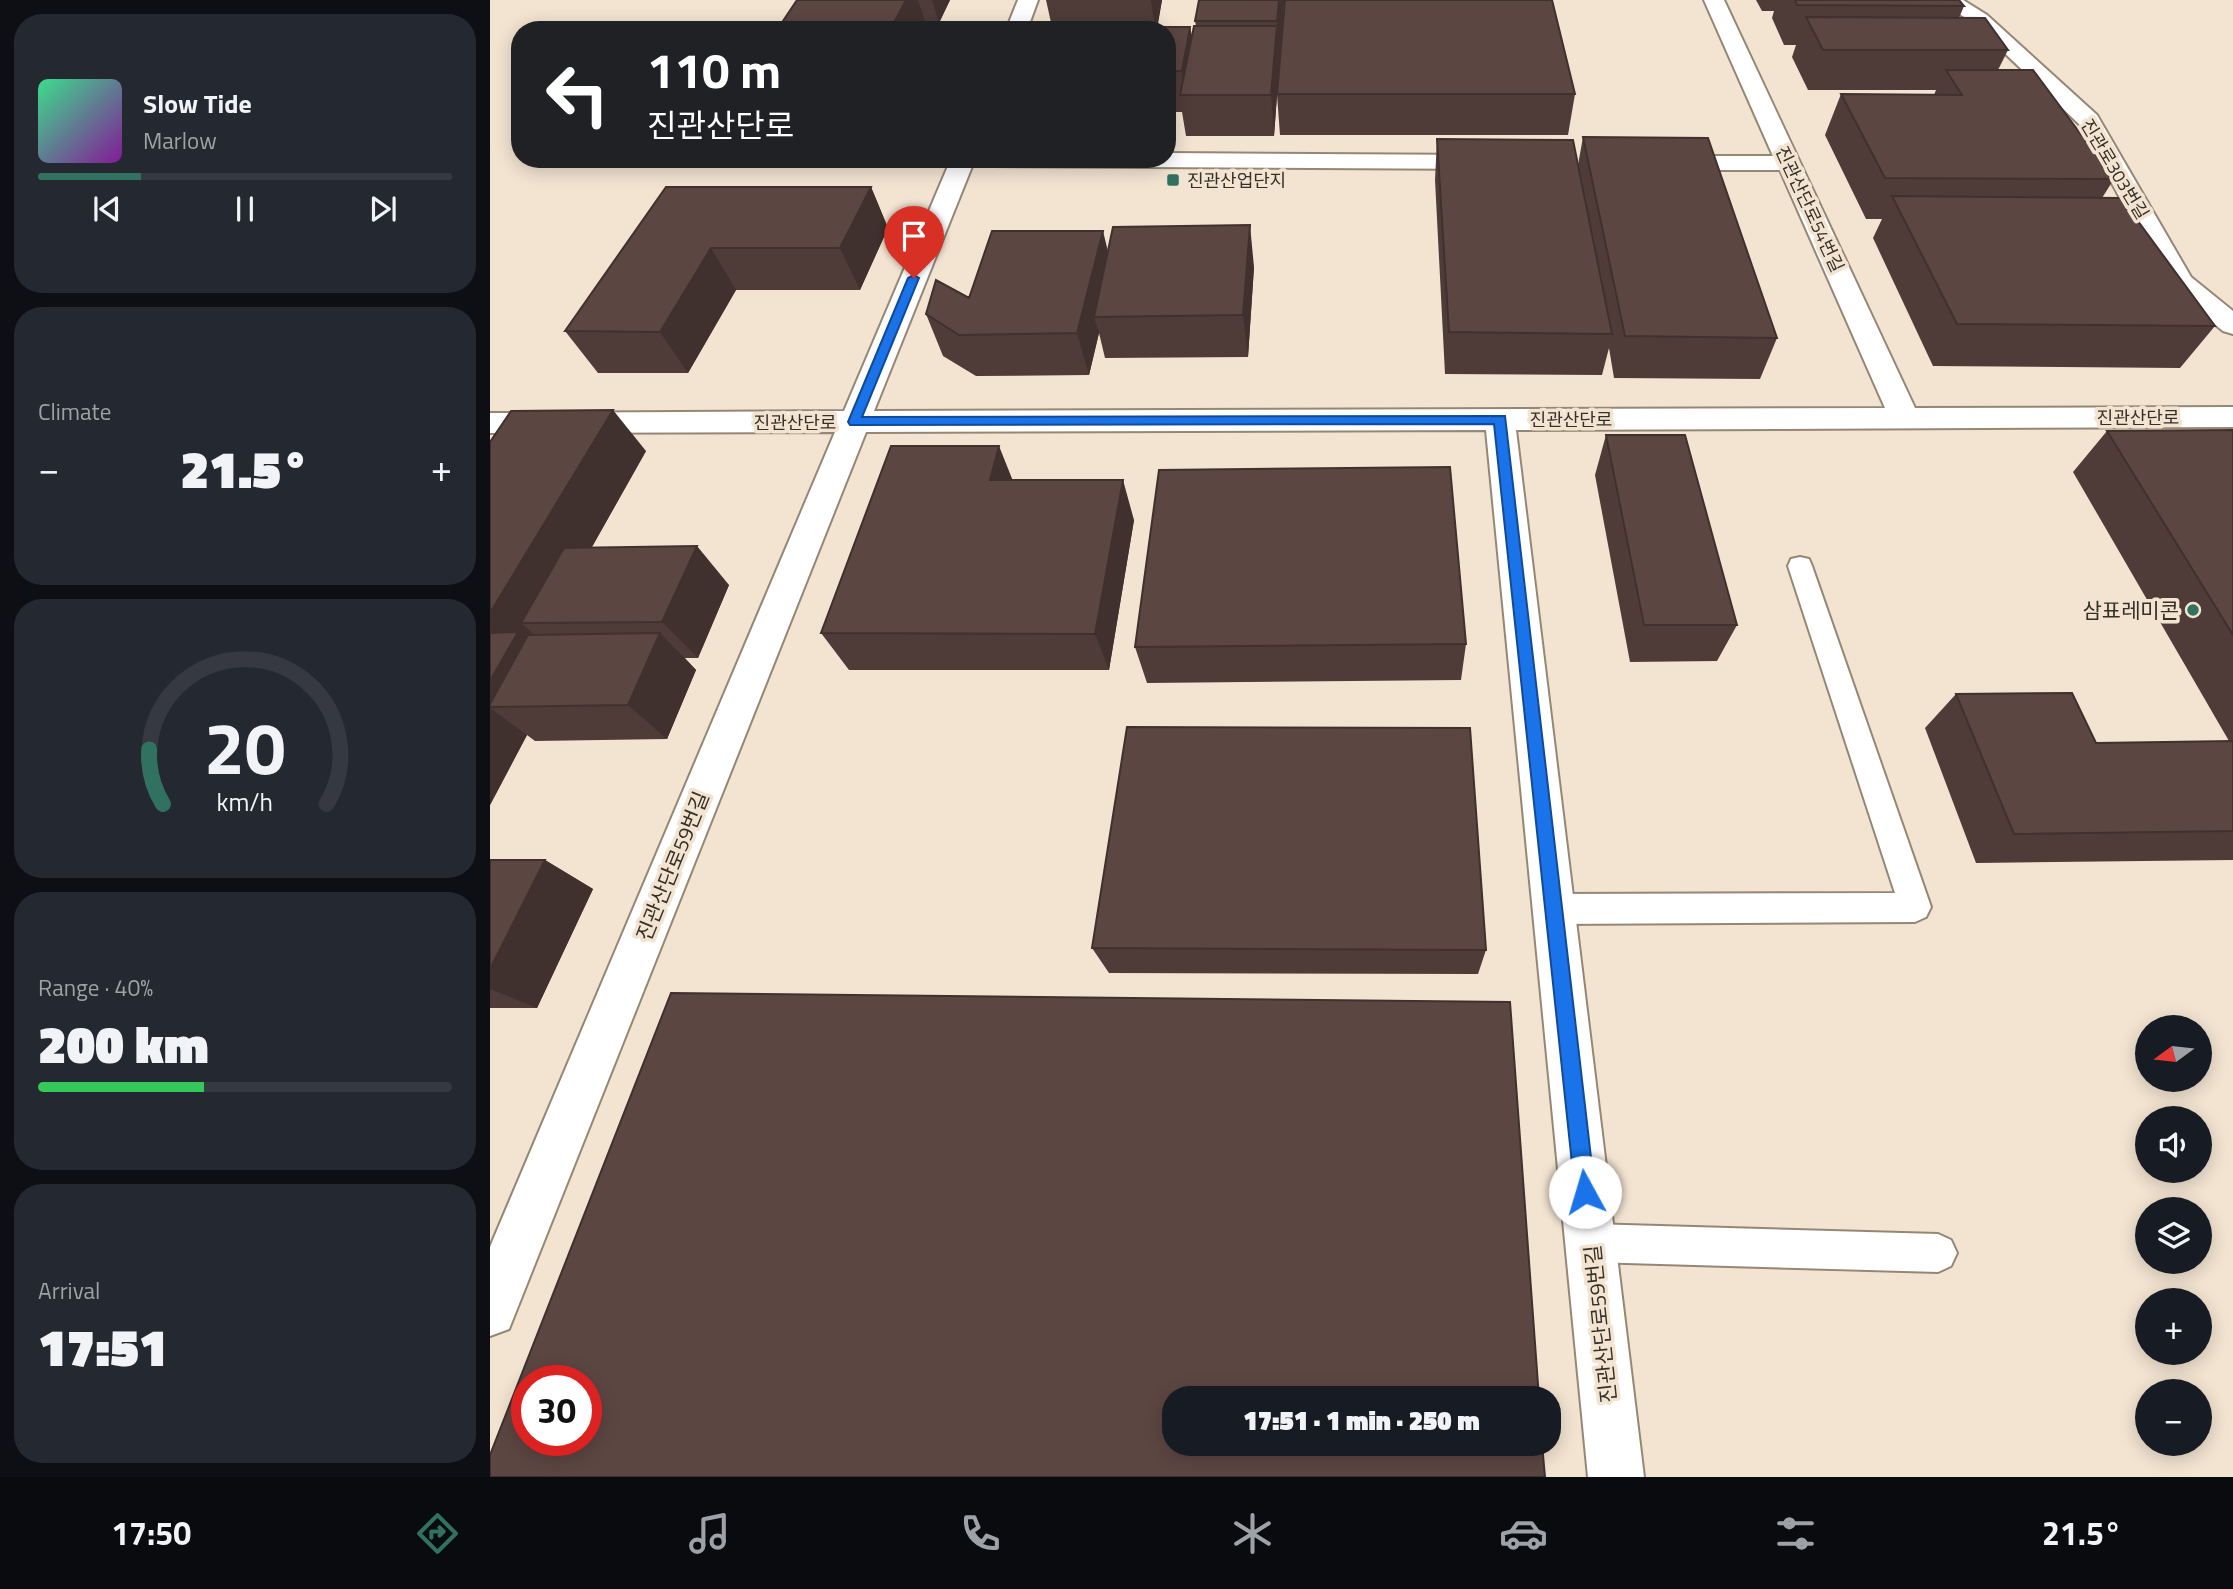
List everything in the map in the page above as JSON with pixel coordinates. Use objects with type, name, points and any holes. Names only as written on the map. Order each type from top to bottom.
[{"type":"street","points":[[1020,21],[1028,0]]},
{"type":"street","name":"진관산단로54번길","points":[[1714,0],[1905,418]]},
{"type":"street","name":"진관로303번길","points":[[1949,0],[1980,19],[2089,120],[2180,282],[2233,325]]},
{"type":"street","points":[[1176,160],[1510,162]]},
{"type":"street","points":[[1635,162],[1789,163]]},
{"type":"street","name":"진관산단로59번길","points":[[490,1310],[959,168]]},
{"type":"street","name":"진관산단로","points":[[490,423],[2233,417]]},
{"type":"street","name":"진관산단로59번길","points":[[1500,419],[1616,1477]]},
{"type":"lane","points":[[1553,909],[1915,907],[1800,566]]},
{"type":"lane","points":[[1591,1243],[1938,1253]]},
{"type":"building","points":[[797,0],[906,0],[895,21],[783,21]]},
{"type":"building","points":[[1199,0],[1279,0],[1277,21],[1195,21]]},
{"type":"building","points":[[1285,0],[1552,0],[1575,94],[1277,94]]},
{"type":"building","points":[[1795,0],[1959,0],[1964,6],[1797,5]]},
{"type":"building","points":[[1806,17],[1985,18],[2008,50],[1823,50]]},
{"type":"building","points":[[1194,26],[1277,26],[1271,95],[1180,95]]},
{"type":"building","points":[[1176,27],[1190,27],[1182,71],[1176,71]]},
{"type":"building","points":[[1946,70],[2033,70],[2114,179],[1885,178],[1841,94],[1962,95]]},
{"type":"building","points":[[1583,137],[1708,138],[1777,338],[1625,336]]},
{"type":"building","points":[[1437,139],[1573,140],[1612,334],[1449,332]]},
{"type":"building","points":[[666,187],[871,187],[840,248],[711,248],[660,332],[565,331]]},
{"type":"building","points":[[1892,196],[2121,198],[2215,326],[1957,324]]},
{"type":"building","points":[[1250,225],[1243,315],[1094,317],[1113,227]]},
{"type":"building","points":[[992,231],[1103,231],[1077,333],[959,335],[926,314],[936,280],[969,298]]},
{"type":"building","points":[[613,410],[490,613],[490,442],[511,411]]},
{"type":"building","points":[[2233,430],[2233,635],[2107,431]]},
{"type":"building","points":[[1606,435],[1685,435],[1737,625],[1644,625]]},
{"type":"building","points":[[891,446],[999,446],[990,480],[1123,480],[1095,634],[821,633]]},
{"type":"building","points":[[1450,467],[1466,644],[1135,647],[1159,470]]},
{"type":"building","points":[[697,546],[662,622],[521,623],[564,548]]},
{"type":"building","points":[[518,632],[490,681],[490,633]]},
{"type":"building","points":[[660,633],[628,705],[490,707],[528,635]]},
{"type":"building","points":[[2072,693],[2096,743],[2233,741],[2233,831],[2014,834],[1956,694]]},
{"type":"building","points":[[1127,727],[1470,728],[1486,950],[1092,948]]},
{"type":"building","points":[[490,860],[545,860],[490,969]]},
{"type":"building","points":[[671,993],[1510,1002],[1538,1386],[1162,1386],[1162,1456],[1543,1456],[1545,1477],[490,1477],[490,1455],[511,1401],[511,1456],[602,1456],[602,1365],[525,1365]]},
{"type":"place","name":"진관산업단지","points":[[1173,180]]},
{"type":"place","name":"삼표레미콘","points":[[2193,610]]},
{"type":"route","points":[[914,278],[854,422],[1500,419],[1585,1192]]}]
